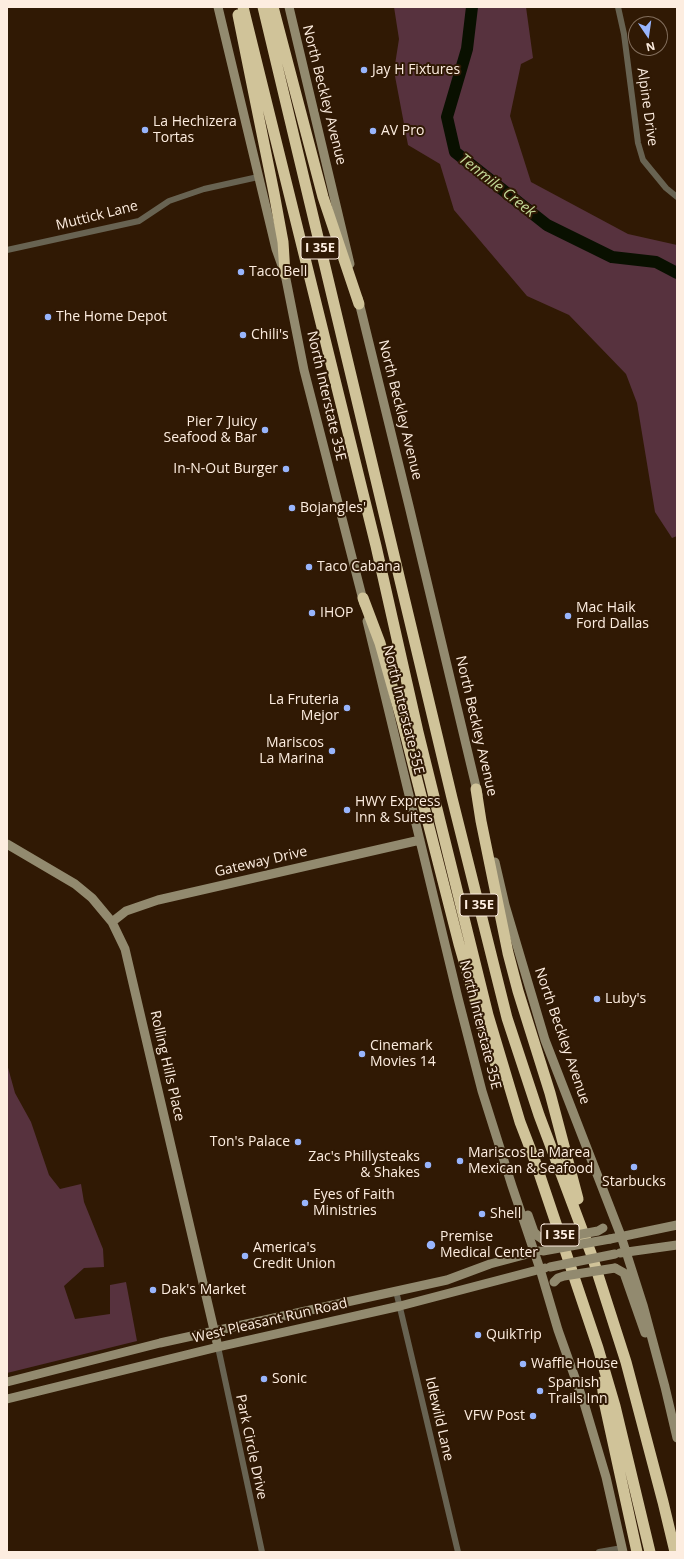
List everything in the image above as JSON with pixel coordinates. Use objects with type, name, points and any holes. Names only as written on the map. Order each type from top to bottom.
[{"type":"highway","points":[[236,7],[276,200],[283,242],[284,274]]},
{"type":"highway","name":"I 35E","points":[[243,7],[376,546],[418,732],[488,1015],[520,1122],[535,1161],[598,1348],[615,1406],[650,1552]]},
{"type":"highway","name":"I 35E","points":[[263,7],[452,798],[507,1018],[539,1115],[588,1245],[610,1312],[634,1391],[675,1552]]},
{"type":"highway","points":[[273,7],[323,197],[359,304]]},
{"type":"highway","points":[[363,598],[380,643],[402,721],[469,981],[503,1087],[520,1122]]},
{"type":"highway","points":[[476,789],[499,915],[510,961],[524,1013],[550,1093],[576,1194],[608,1284],[610,1312]]},
{"type":"highway","points":[[598,1348],[604,1401],[637,1552]]},
{"type":"highway","points":[[663,1502],[677,1540]]},
{"type":"main road","name":"North Interstate 35E","points":[[218,7],[258,177],[276,249],[284,274],[304,370],[363,598],[458,998],[482,1091],[512,1186],[539,1252],[540,1269],[554,1318],[584,1402],[606,1477],[622,1550]]},
{"type":"main road","name":"North Beckley Avenue","points":[[289,7],[359,304],[417,536],[476,789],[505,905],[545,1040],[621,1236],[654,1345],[677,1438]]},
{"type":"main road","name":"Gateway Drive","points":[[112,922],[126,911],[158,900],[420,840]]},
{"type":"main road","name":"Rolling Hills Place","points":[[7,844],[75,884],[92,898],[112,922],[129,960],[218,1347]]},
{"type":"main road","points":[[512,1186],[522,1198],[534,1232],[542,1239],[550,1240],[598,1231],[603,1228],[608,1220],[610,1208]]},
{"type":"main road","name":"West Pleasant Run Road","points":[[7,1382],[110,1355],[447,1280],[490,1264],[539,1252],[677,1225]]},
{"type":"main road","name":"West Pleasant Run Road","points":[[7,1399],[218,1347],[400,1306],[540,1269],[626,1252],[677,1245]]},
{"type":"main road","points":[[554,1318],[551,1289],[554,1282],[558,1278],[615,1268],[624,1273],[646,1334],[654,1345]]},
{"type":"street","name":"Alpine Drive","points":[[618,7],[624,34],[638,143],[643,160],[666,188],[677,198]]},
{"type":"street","name":"Muttick Lane","points":[[7,250],[139,221],[169,201],[204,189],[258,177]]},
{"type":"street","name":"Idlewild Lane","points":[[396,1291],[458,1552]]},
{"type":"street","name":"Park Circle Drive","points":[[218,1347],[262,1552]]},
{"type":"street","points":[[599,1552],[622,1550]]},
{"type":"shaded area","points":[[394,7],[526,7],[533,58],[521,64],[510,116],[531,182],[628,234],[677,245],[677,536],[672,538],[655,512],[637,403],[626,374],[569,315],[527,296],[454,210],[440,164],[408,145],[394,71],[399,39]]},
{"type":"shaded area","points":[[7,1064],[15,1093],[31,1122],[49,1175],[60,1189],[81,1184],[84,1202],[103,1249],[104,1267],[84,1268],[64,1286],[75,1319],[110,1314],[110,1285],[126,1282],[137,1341],[7,1373]]},
{"type":"waterway","name":"Tenmile Creek","points":[[472,7],[467,49],[447,117],[455,152],[547,225],[612,257],[656,262],[677,273]]},
{"type":"place","name":"Jay H Fixtures","points":[[364,70]]},
{"type":"place","name":"La Hechizera Tortas","points":[[145,130]]},
{"type":"place","name":"AV Pro","points":[[373,131]]},
{"type":"place","name":"Taco Bell","points":[[241,272]]},
{"type":"place","name":"The Home Depot","points":[[48,317]]},
{"type":"place","name":"Chili's","points":[[243,335]]},
{"type":"place","name":"Pier 7 Juicy Seafood & Bar","points":[[265,430]]},
{"type":"place","name":"In-N-Out Burger","points":[[286,469]]},
{"type":"place","name":"Bojangles'","points":[[292,508]]},
{"type":"place","name":"Taco Cabana","points":[[309,567]]},
{"type":"place","name":"IHOP","points":[[312,613]]},
{"type":"place","name":"Mac Haik Ford Dallas","points":[[568,616]]},
{"type":"place","name":"La Fruteria Mejor","points":[[347,708]]},
{"type":"place","name":"Mariscos La Marina","points":[[332,751]]},
{"type":"place","name":"HWY Express Inn & Suites","points":[[347,810]]},
{"type":"place","name":"Luby's","points":[[597,999]]},
{"type":"place","name":"Cinemark Movies 14","points":[[362,1054]]},
{"type":"place","name":"Ton's Palace","points":[[298,1142]]},
{"type":"place","name":"Mariscos La Marea Mexican & Seafood","points":[[460,1161]]},
{"type":"place","name":"Zac's Phillysteaks & Shakes","points":[[428,1165]]},
{"type":"place","name":"Starbucks","points":[[634,1167]]},
{"type":"place","name":"Eyes of Faith Ministries","points":[[305,1203]]},
{"type":"place","name":"Shell","points":[[482,1214]]},
{"type":"place","name":"Premise Medical Center","points":[[431,1245]]},
{"type":"place","name":"America's Credit Union","points":[[245,1256]]},
{"type":"place","name":"Dak's Market","points":[[153,1290]]},
{"type":"place","name":"QuikTrip","points":[[478,1335]]},
{"type":"place","name":"Waffle House","points":[[523,1364]]},
{"type":"place","name":"Sonic","points":[[264,1379]]},
{"type":"place","name":"Spanish Trails Inn","points":[[540,1391]]},
{"type":"place","name":"VFW Post","points":[[533,1416]]}]
